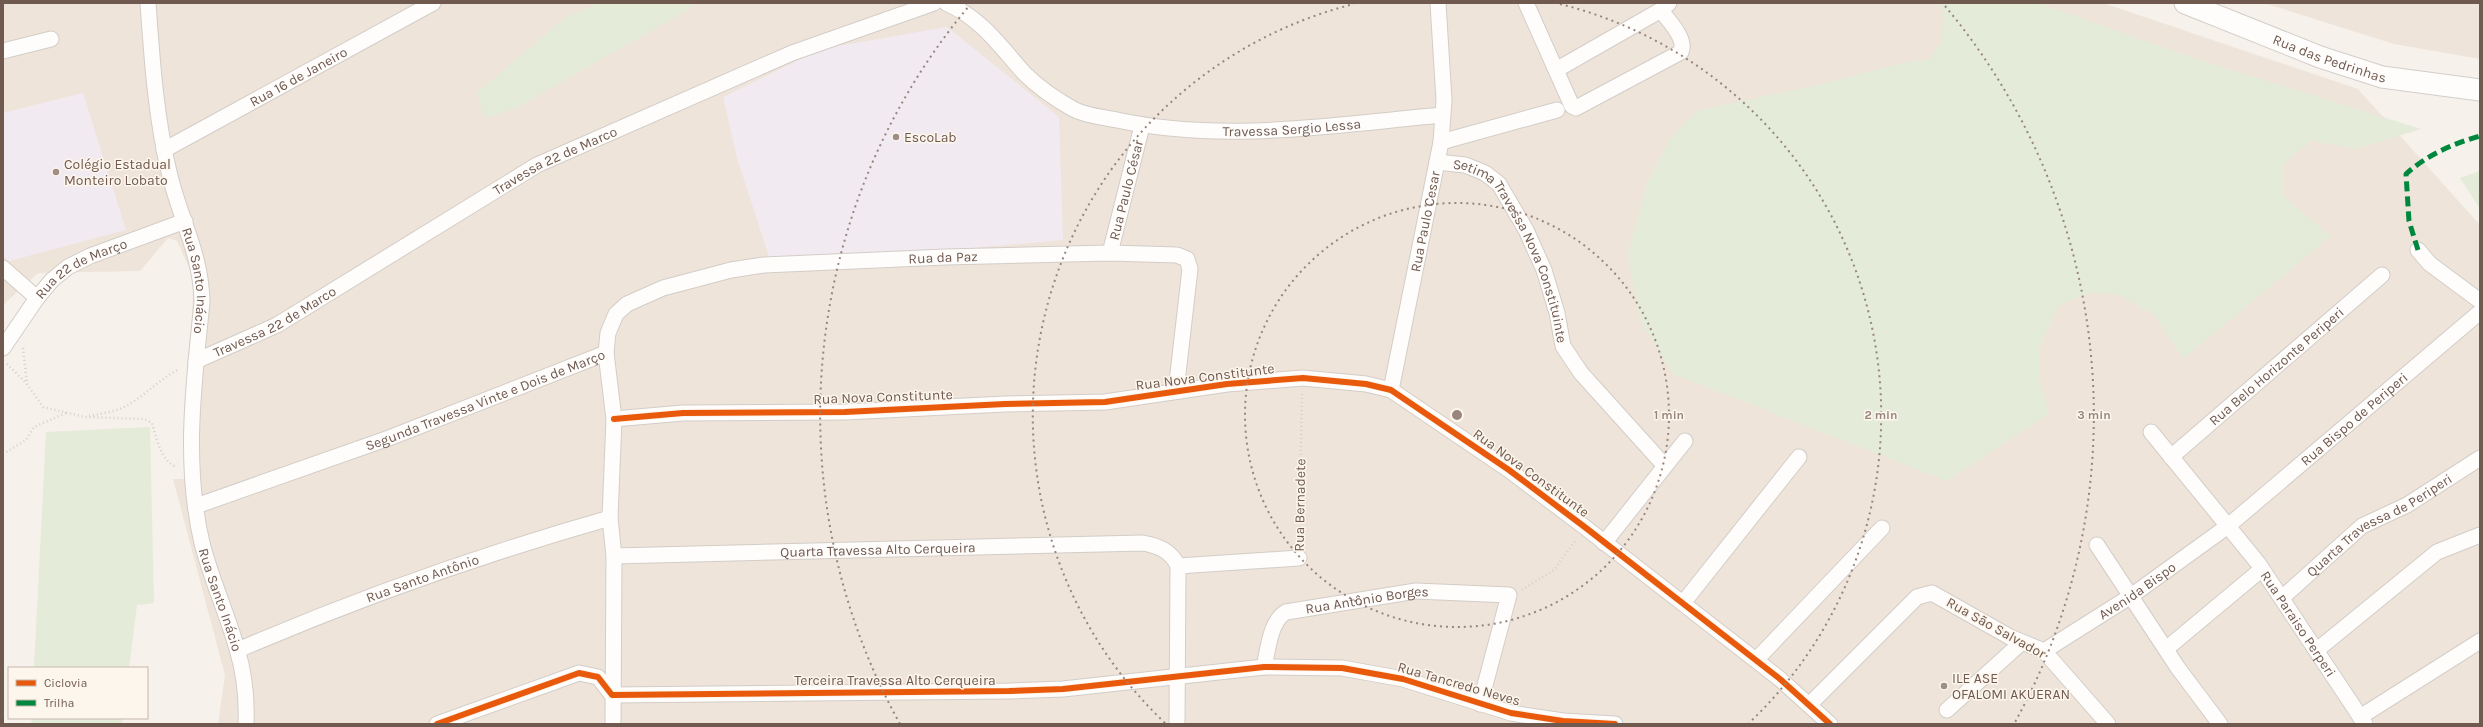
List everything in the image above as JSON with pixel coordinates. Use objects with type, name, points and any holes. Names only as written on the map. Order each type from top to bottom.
[{"type":"main road","name":"Rua das Pedrinhas","points":[[2184,3],[2320,57],[2382,77],[2480,90]]},
{"type":"street","name":"Rua 16 de Janeiro","points":[[164,150],[433,3]]},
{"type":"street","name":"Travessa 22 de Marco","points":[[196,361],[277,325],[536,166],[792,53],[934,3]]},
{"type":"street","name":"Travessa Sergio Lessa","points":[[946,3],[971,17],[986,29],[1026,74],[1073,109],[1142,126],[1169,130],[1221,132],[1442,115]]},
{"type":"street","name":"Rua Paulo Cesar","points":[[1391,390],[1441,142],[1443,76],[1438,3]]},
{"type":"street","points":[[1526,3],[1572,106],[1580,107],[1681,52],[1683,46],[1682,40],[1665,7],[1556,70]]},
{"type":"street","name":"Rua Santo Inácio","points":[[151,4],[164,150],[174,193],[185,221],[199,266],[202,285],[202,302],[191,416],[192,470],[196,506],[202,543],[238,650],[246,724]]},
{"type":"street","points":[[3,51],[51,39]]},
{"type":"street","points":[[1441,142],[1557,110]]},
{"type":"street","name":"Rua Paulo César","points":[[1110,253],[1142,126]]},
{"type":"street","name":"Setima Travessa Nova Constituinte","points":[[1437,162],[1465,165],[1485,173],[1499,184],[1526,230],[1544,270],[1557,313],[1563,346],[1581,373],[1664,465]]},
{"type":"street","name":"Rua 22 de Março","points":[[3,348],[37,298],[52,280],[68,267],[90,256],[185,221]]},
{"type":"street","points":[[2418,250],[2430,264],[2480,300]]},
{"type":"street","name":"Rua da Paz","points":[[606,354],[608,333],[616,314],[627,304],[663,288],[732,270],[764,265],[1110,253],[1177,255],[1183,256],[1189,262],[1176,391]]},
{"type":"street","points":[[3,268],[37,298]]},
{"type":"street","name":"Rua Belo Horizonte Periperi","points":[[2171,457],[2382,275]]},
{"type":"street","name":"Rua Bispo de Periperi","points":[[2228,526],[2480,312]]},
{"type":"street","name":"Segunda Travessa Vinte e Dois de Março","points":[[196,506],[389,438],[606,354],[614,419],[610,518],[614,556],[613,724]]},
{"type":"street","name":"Rua Nova Constitunte","points":[[614,419],[683,414],[845,412],[1005,404],[1098,402],[1252,381],[1302,378],[1366,384],[1391,390],[1509,470],[1586,528],[1756,660],[1830,724]]},
{"type":"street","name":"Rua Paraiso Perperi","points":[[2151,432],[2228,526],[2283,597],[2362,721]]},
{"type":"street","points":[[1604,542],[1664,465],[1685,441]]},
{"type":"street","points":[[1683,603],[1798,457]]},
{"type":"street","name":"Quarta Travessa de Periperi","points":[[2283,597],[2362,526],[2407,505],[2480,458]]},
{"type":"street","name":"Rua Santo Antônio","points":[[238,650],[438,572],[534,540],[610,518]]},
{"type":"street","name":"Avenida Bispo","points":[[2044,651],[2131,596],[2228,526]]},
{"type":"street","points":[[1756,660],[1882,528]]},
{"type":"street","points":[[2317,650],[2437,552],[2480,534]]},
{"type":"street","name":"Quarta Travessa Alto Cerqueira","points":[[614,556],[1143,543],[1155,545],[1169,553],[1178,566]]},
{"type":"street","points":[[2097,545],[2166,649],[2220,724]]},
{"type":"street","name":"Rua Bernadete","points":[[1178,566],[1299,558]]},
{"type":"street","points":[[1177,724],[1178,566]]},
{"type":"street","points":[[2166,649],[2262,569]]},
{"type":"street","name":"Rua Antônio Borges","points":[[1264,667],[1275,623],[1281,615],[1286,612],[1416,591],[1509,596]]},
{"type":"street","name":"Rua São Salvador","points":[[1809,705],[1918,597],[1926,593],[1938,596],[2022,642],[2044,651],[2108,724]]},
{"type":"street","points":[[1480,704],[1509,596]]},
{"type":"street","points":[[2362,721],[2480,641]]},
{"type":"street","points":[[1947,710],[2022,642]]},
{"type":"street","name":"Rua Tancredo Neves","points":[[1178,678],[1264,667],[1360,670],[1403,679],[1480,704],[1541,718],[1615,724]]},
{"type":"street","points":[[437,724],[579,673],[598,677],[612,695]]},
{"type":"street","name":"Terceira Travessa Alto Cerqueira","points":[[612,695],[1009,692],[1063,689],[1178,678]]},
{"type":"path","points":[[19,326],[27,384]]},
{"type":"path","points":[[3,361],[27,384],[43,407],[85,417],[144,419],[152,423],[157,441],[165,456],[174,466],[192,470]]},
{"type":"path","points":[[85,417],[122,408],[144,395],[166,376],[196,361]]},
{"type":"path","points":[[3,454],[26,440],[34,427],[66,413]]},
{"type":"path","points":[[1509,596],[1534,585],[1554,570],[1586,528]]},
{"type":"shaded area","points":[[3,3],[2103,3],[2358,89],[2480,225],[2480,724],[218,724],[225,675],[173,479],[187,479],[187,363],[192,326],[193,284],[199,289],[177,241],[168,238],[140,271],[38,273],[3,305]]},
{"type":"shaded area","points":[[2264,3],[2480,3],[2480,59],[2394,44]]},
{"type":"shaded area","name":"EscoLab","points":[[947,27],[1059,117],[1063,240],[858,258],[769,257],[737,158],[723,97],[821,49]]},
{"type":"shaded area","name":"Colégio Estadual Monteiro Lobato","points":[[83,93],[126,230],[9,261],[3,256],[3,113]]},
{"type":"green space","points":[[599,3],[697,3],[674,18],[516,108],[484,118],[477,93],[566,17]]},
{"type":"green space","points":[[1935,3],[2038,3],[2196,59],[2421,129],[2357,149],[2311,141],[2283,164],[2284,197],[2331,236],[2183,359],[2155,316],[2119,295],[2089,293],[2059,306],[2040,346],[2040,379],[2049,414],[1947,481],[1673,374],[1640,321],[1628,254],[1647,183],[1669,141],[1696,111],[1822,84],[1902,63],[1930,59],[1942,41],[1943,11]]},
{"type":"green space","points":[[2480,171],[2480,209],[2460,178]]},
{"type":"green space","points":[[150,427],[154,603],[137,605],[129,667],[34,667],[46,432]]},
{"type":"green space","points":[[32,719],[123,719],[122,724],[31,724]]},
{"type":"marked path","points":[[2418,250],[2409,221],[2406,174],[2422,161],[2440,151],[2480,136]]},
{"type":"cycle path","points":[[614,419],[683,413],[845,412],[1005,404],[1105,402],[1227,384],[1303,378],[1366,384],[1391,390],[1509,470],[1586,528],[1780,679],[1830,724]]},
{"type":"cycle path","points":[[437,724],[579,673],[598,677],[612,695],[1009,691],[1063,689],[1264,667],[1342,668],[1403,679],[1511,713],[1563,721],[1615,724]]},
{"type":"place","name":"EscoLab","points":[[896,137]]},
{"type":"place","name":"Colégio Estadual Monteiro Lobato","points":[[56,172]]},
{"type":"place","name":"ILE ASE OFALOMI AKUERAN","points":[[1944,686]]}]
